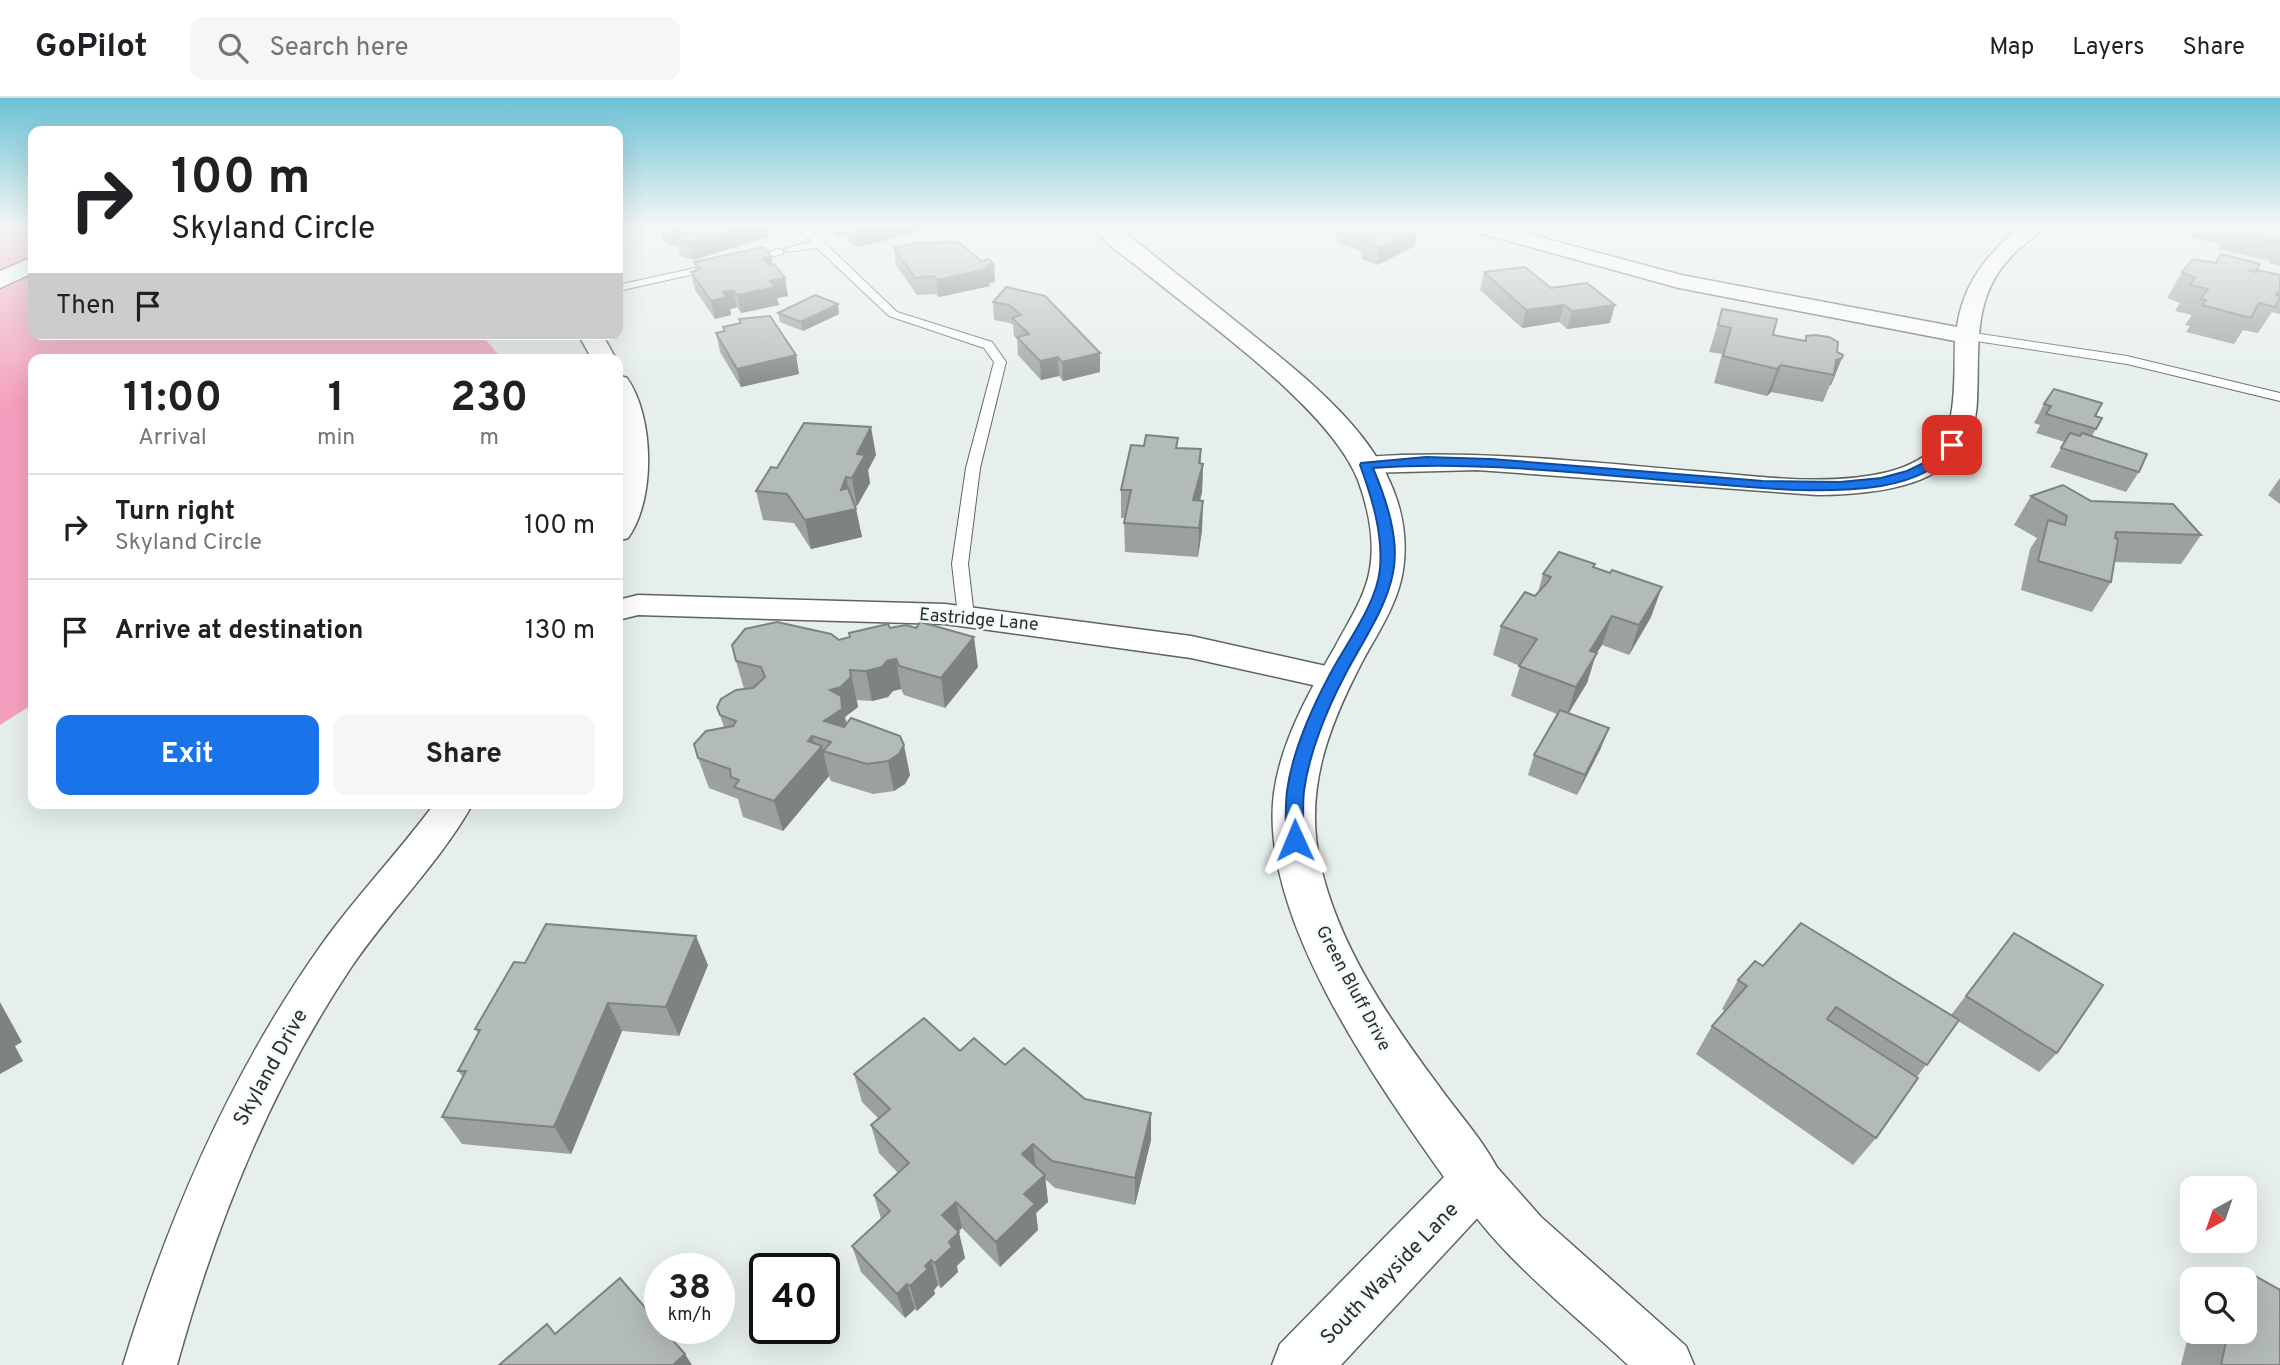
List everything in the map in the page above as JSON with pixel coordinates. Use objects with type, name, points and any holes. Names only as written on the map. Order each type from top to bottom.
[{"type":"street","name":"Green Bluff Drive","points":[[1175,285],[1304,391],[1337,425],[1366,465],[1379,498],[1386,538],[1387,571],[1378,599],[1335,679],[1313,729],[1294,801],[1295,840],[1307,891],[1341,971],[1402,1077],[1477,1180],[1524,1234],[1667,1365]]},
{"type":"street","points":[[1698,285],[1967,337]]},
{"type":"street","points":[[1366,465],[1426,460],[1763,485],[1840,486],[1882,482],[1912,473],[1937,461],[1952,445],[1964,422],[1967,337],[1979,285]]},
{"type":"street","points":[[623,392],[627,399],[635,458],[629,501],[623,518]]},
{"type":"street","name":"Eastridge Lane","points":[[623,609],[638,605],[966,616],[1191,647],[1335,679]]},
{"type":"street","name":"Skyland Drive","points":[[149,1365],[170,1293],[202,1206],[230,1139],[268,1064],[336,956],[450,809]]},
{"type":"street","name":"South Wayside Lane","points":[[1301,1365],[1477,1180]]},
{"type":"lane","points":[[862,285],[893,314],[989,345],[1000,362],[973,468],[960,564],[966,616]]},
{"type":"lane","points":[[1967,337],[2127,360],[2280,397]]},
{"type":"shaded area","points":[[0,285],[28,285],[28,340],[486,340],[498,354],[28,354],[28,707],[0,725]]},
{"type":"building","points":[[700,285],[775,287],[737,295],[733,290],[723,292],[727,297],[711,301]]},
{"type":"building","points":[[1499,285],[1547,285],[1551,288],[1590,285],[1615,305],[1572,311],[1564,305],[1526,310]]},
{"type":"building","points":[[2191,285],[2280,285],[2280,292],[2276,295],[2280,298],[2275,307],[2259,303],[2251,318],[2202,305],[2206,300],[2201,299],[2208,289]]},
{"type":"building","points":[[1006,287],[1045,296],[1100,353],[1062,362],[1058,357],[1040,361],[1017,337],[1029,334],[1012,318],[1021,315],[1009,305],[993,302]]},
{"type":"building","points":[[815,295],[838,304],[801,322],[778,313]]},
{"type":"building","points":[[1722,309],[1777,319],[1773,335],[1806,341],[1806,336],[1815,335],[1829,337],[1838,342],[1837,352],[1843,355],[1836,360],[1834,375],[1781,365],[1777,369],[1723,356],[1731,328],[1718,325]]},
{"type":"building","points":[[770,316],[796,355],[737,369],[716,333],[725,331],[723,327],[741,323],[739,319]]},
{"type":"building","points":[[2054,389],[2102,403],[2095,416],[2102,418],[2096,429],[2046,414],[2051,406],[2044,404]]},
{"type":"building","points":[[804,423],[871,427],[857,454],[865,455],[852,478],[846,477],[841,490],[848,488],[856,509],[805,520],[787,494],[756,491],[771,467],[777,468]]},
{"type":"building","points":[[2070,433],[2080,436],[2082,433],[2147,454],[2139,472],[2061,448]]},
{"type":"building","points":[[1146,435],[1178,438],[1176,448],[1201,449],[1199,463],[1203,464],[1193,500],[1203,501],[1199,528],[1124,523],[1131,490],[1121,490],[1131,445],[1144,446]]},
{"type":"building","points":[[2063,485],[2091,501],[2173,504],[2201,535],[2116,532],[2115,538],[2118,539],[2111,582],[2038,561],[2048,520],[2065,525],[2067,516],[2031,496]]},
{"type":"building","points":[[1559,552],[1595,564],[1593,567],[1610,573],[1612,570],[1662,587],[1639,625],[1612,616],[1590,651],[1597,653],[1576,687],[1519,666],[1537,639],[1501,626],[1525,592],[1535,596],[1547,583],[1551,577],[1543,574]]},
{"type":"building","points":[[777,622],[831,634],[839,640],[850,637],[849,633],[888,624],[890,628],[906,625],[916,628],[920,622],[974,637],[941,678],[899,666],[896,659],[887,661],[882,667],[866,671],[850,670],[851,677],[841,687],[830,690],[841,696],[842,709],[824,721],[844,727],[851,718],[900,736],[904,745],[899,754],[888,761],[867,764],[823,751],[831,742],[812,736],[808,741],[822,746],[774,801],[734,787],[739,780],[731,777],[730,769],[698,758],[694,744],[706,731],[733,726],[736,721],[720,715],[717,707],[721,699],[736,690],[753,688],[765,677],[761,667],[736,661],[732,645],[745,629]]},
{"type":"building","points":[[1560,710],[1609,728],[1585,775],[1534,755]]},
{"type":"building","points":[[1801,923],[1959,1020],[1927,1065],[1836,1007],[1827,1019],[1918,1078],[1876,1138],[1712,1026],[1747,986],[1738,980],[1755,961],[1763,966]]},
{"type":"building","points":[[546,924],[696,936],[666,1007],[608,1003],[554,1127],[442,1117],[466,1071],[458,1071],[480,1030],[475,1029],[514,962],[525,963]]},
{"type":"building","points":[[2014,933],[2103,985],[2057,1053],[1966,996]]},
{"type":"building","points":[[924,1018],[960,1051],[974,1038],[1005,1065],[1024,1048],[1085,1099],[1151,1113],[1135,1178],[1052,1161],[1033,1144],[1022,1154],[1045,1175],[1024,1194],[1035,1204],[996,1242],[956,1202],[942,1215],[959,1232],[949,1242],[952,1247],[935,1263],[931,1260],[925,1266],[928,1269],[897,1294],[852,1246],[890,1211],[874,1195],[909,1163],[871,1125],[890,1109],[854,1074]]},
{"type":"building","points":[[2257,1277],[2280,1290],[2280,1365],[2221,1365],[2225,1344],[2257,1344]]},
{"type":"building","points":[[620,1278],[644,1306],[644,1344],[676,1344],[685,1354],[673,1365],[499,1365],[547,1324],[555,1334]]},
{"type":"route","points":[[1295,840],[1293,813],[1296,790],[1313,729],[1322,705],[1378,599],[1387,571],[1386,538],[1379,498],[1366,465],[1426,460],[1763,485],[1840,486],[1882,482],[1912,473],[1937,461],[1952,445]]}]
